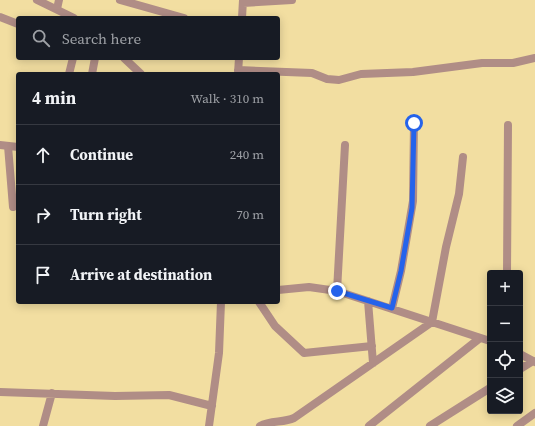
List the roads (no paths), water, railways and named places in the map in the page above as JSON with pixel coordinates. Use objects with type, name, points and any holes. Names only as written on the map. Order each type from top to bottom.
[{"type":"street","points":[[37,0],[70,16]]},
{"type":"street","points":[[57,9],[59,0]]},
{"type":"street","points":[[120,0],[177,16]]},
{"type":"street","points":[[242,16],[243,2],[292,0]]},
{"type":"street","points":[[0,17],[16,23]]},
{"type":"street","points":[[280,73],[312,74],[327,79],[340,80],[361,74],[413,72],[482,63],[513,63],[535,58]]},
{"type":"street","points":[[70,72],[72,60]]},
{"type":"street","points":[[92,72],[95,60]]},
{"type":"street","points":[[126,60],[139,72]]},
{"type":"street","points":[[238,72],[239,60]]},
{"type":"street","points":[[392,308],[401,271],[412,208],[414,123]]},
{"type":"street","points":[[508,125],[508,270]]},
{"type":"street","points":[[337,291],[344,145]]},
{"type":"street","points":[[14,207],[4,146],[16,147]]},
{"type":"street","points":[[260,426],[268,422],[284,421],[294,418],[432,322],[446,248],[459,194],[463,157]]},
{"type":"street","points":[[280,290],[309,287],[337,291],[487,340]]},
{"type":"street","points":[[368,301],[373,363]]},
{"type":"street","points":[[209,426],[219,353],[222,304]]},
{"type":"street","points":[[259,304],[275,326],[304,353],[372,346]]},
{"type":"street","points":[[369,426],[480,338]]},
{"type":"street","points":[[523,356],[534,361]]},
{"type":"street","points":[[523,367],[534,361]]},
{"type":"street","points":[[430,426],[487,390]]},
{"type":"street","points":[[0,392],[115,396],[169,395],[212,406]]},
{"type":"street","points":[[43,426],[52,393]]},
{"type":"street","points":[[517,426],[535,413]]}]
